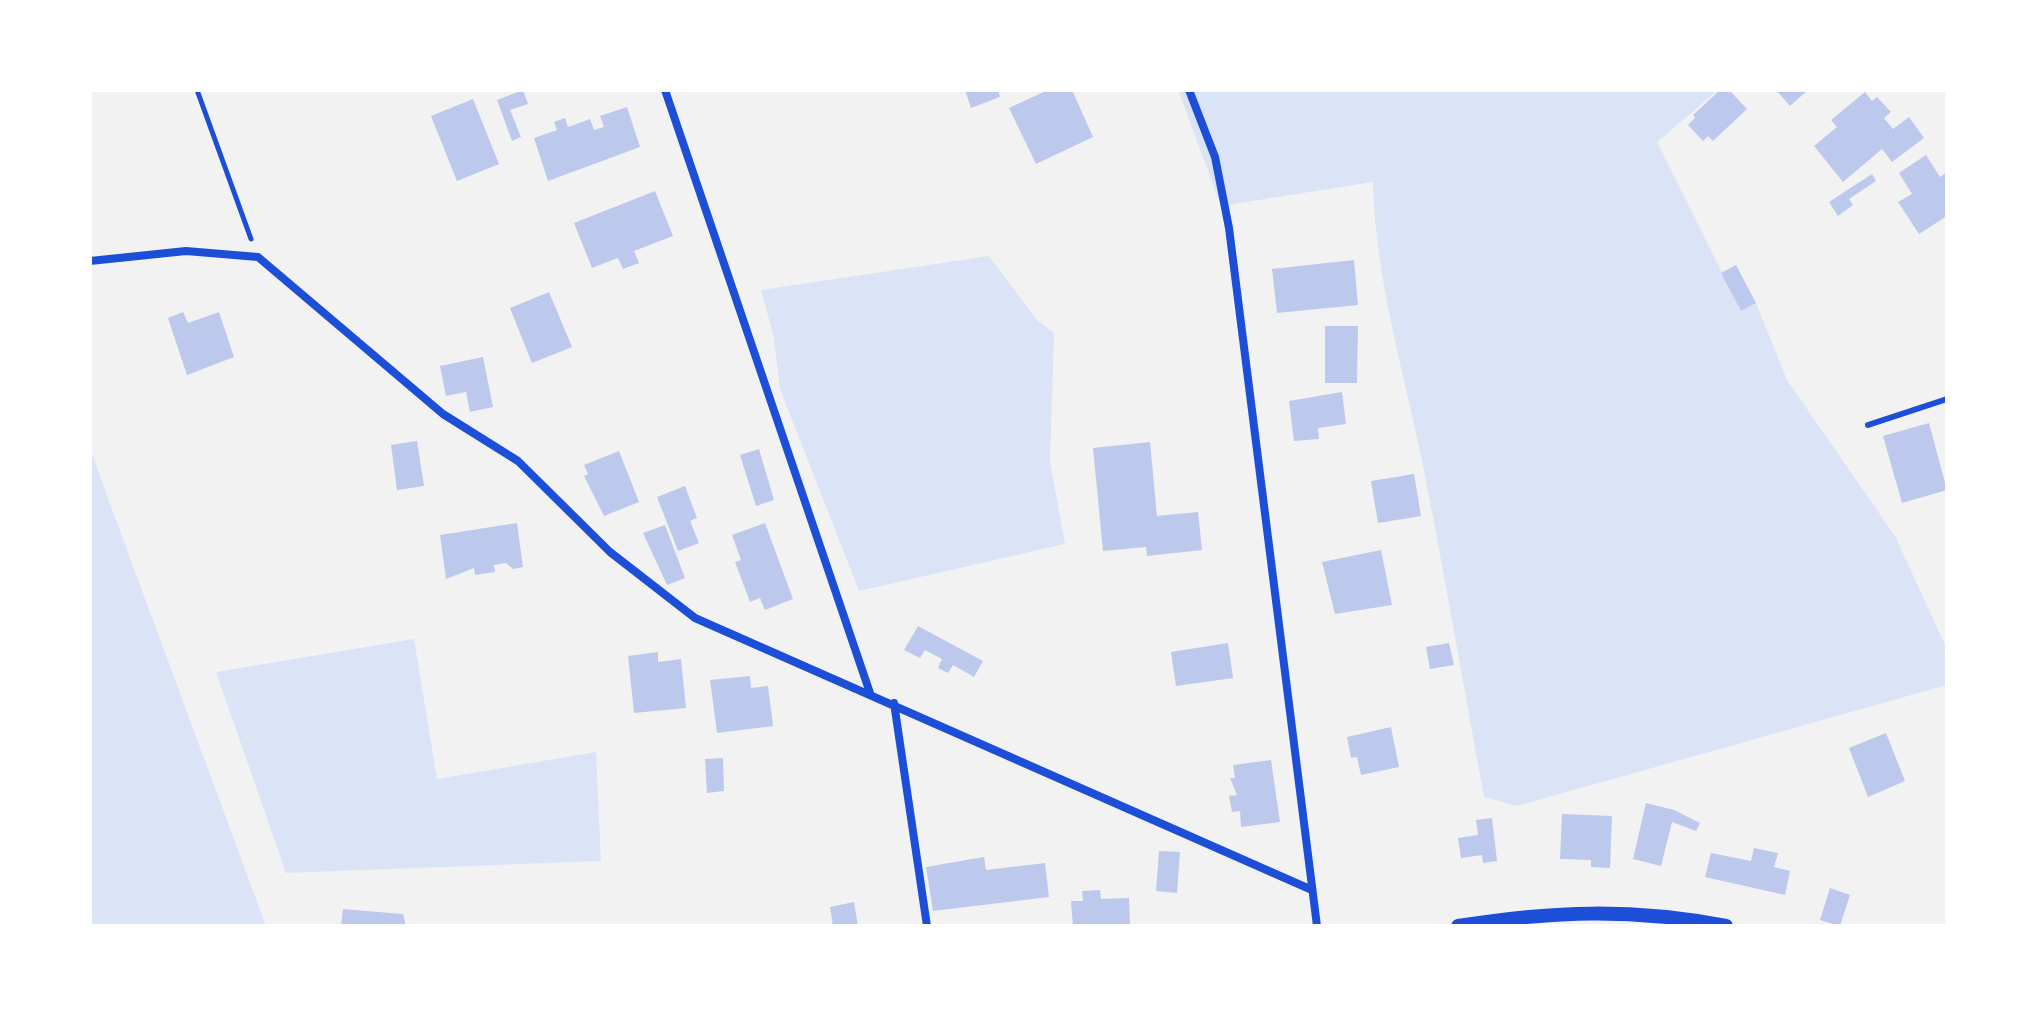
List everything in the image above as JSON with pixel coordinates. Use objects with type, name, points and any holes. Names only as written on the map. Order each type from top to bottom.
[{"type":"street","points":[[665,90],[870,693]]},
{"type":"street","points":[[1189,90],[1215,157],[1229,228],[1317,926]]},
{"type":"street","points":[[90,261],[186,251],[258,257],[443,414],[518,461],[610,552],[695,618],[726,635],[894,703],[1312,890]]},
{"type":"street","points":[[894,703],[927,926]]},
{"type":"street","points":[[1458,926],[1540,913],[1592,911],[1641,913],[1726,926]]},
{"type":"lane","points":[[1868,425],[1947,399]]},
{"type":"path","points":[[197,90],[258,257]]},
{"type":"shaded area","points":[[1178,90],[1718,90],[1657,142],[1741,311],[1756,303],[1787,380],[1895,536],[1947,649],[1947,685],[1517,806],[1484,797],[1421,456],[1384,286],[1373,182],[1221,206]]},
{"type":"shaded area","points":[[989,256],[1037,320],[1054,333],[1050,462],[1065,544],[859,591],[780,389],[774,338],[761,290]]},
{"type":"shaded area","points":[[90,448],[109,501],[266,926],[90,926]]},
{"type":"shaded area","points":[[414,639],[437,779],[596,752],[601,861],[286,873],[216,672]]},
{"type":"building","points":[[523,90],[528,104],[510,110],[521,137],[512,141],[497,100]]},
{"type":"building","points":[[965,90],[998,90],[1000,97],[971,108]]},
{"type":"building","points":[[1048,90],[1072,90],[1093,137],[1036,164],[1009,108]]},
{"type":"building","points":[[1720,90],[1729,90],[1747,109],[1713,141],[1708,136],[1703,141],[1688,125],[1695,118],[1693,115]]},
{"type":"building","points":[[1776,90],[1808,90],[1790,106]]},
{"type":"building","points":[[1865,92],[1872,101],[1877,97],[1891,112],[1884,118],[1893,129],[1909,117],[1924,138],[1892,162],[1882,149],[1843,182],[1814,146],[1837,127],[1831,120]]},
{"type":"building","points":[[473,99],[499,164],[457,181],[431,116]]},
{"type":"building","points":[[627,107],[640,147],[548,181],[534,138],[557,130],[554,122],[565,118],[568,127],[590,119],[594,130],[604,127],[600,116]]},
{"type":"building","points":[[1926,155],[1940,177],[1947,172],[1947,216],[1919,234],[1898,202],[1912,194],[1899,173]]},
{"type":"building","points":[[1872,174],[1876,181],[1849,199],[1853,205],[1838,216],[1829,202]]},
{"type":"building","points":[[655,191],[673,236],[634,251],[639,263],[623,269],[618,258],[592,268],[574,223]]},
{"type":"building","points":[[1354,260],[1358,305],[1277,313],[1272,269]]},
{"type":"building","points":[[1736,265],[1756,303],[1741,311],[1721,273]]},
{"type":"building","points":[[549,292],[572,347],[532,363],[510,308]]},
{"type":"building","points":[[183,312],[188,323],[219,312],[234,357],[187,375],[168,318]]},
{"type":"building","points":[[1325,326],[1358,326],[1357,383],[1325,383]]},
{"type":"building","points":[[483,357],[493,407],[470,412],[466,392],[446,396],[440,366]]},
{"type":"building","points":[[1342,392],[1346,424],[1318,428],[1319,439],[1294,441],[1289,401]]},
{"type":"building","points":[[1929,423],[1947,490],[1902,503],[1883,436]]},
{"type":"building","points":[[417,441],[424,486],[397,490],[391,445]]},
{"type":"building","points":[[1150,442],[1157,516],[1198,512],[1202,550],[1147,556],[1146,547],[1103,551],[1093,448]]},
{"type":"building","points":[[759,449],[774,500],[756,506],[740,455]]},
{"type":"building","points":[[619,451],[639,502],[604,516],[584,476],[588,474],[584,465]]},
{"type":"building","points":[[1414,474],[1421,516],[1378,523],[1371,481]]},
{"type":"building","points":[[685,486],[697,518],[690,521],[699,543],[678,551],[657,497]]},
{"type":"building","points":[[517,523],[523,567],[513,569],[506,563],[494,565],[495,572],[475,575],[474,568],[446,579],[440,535]]},
{"type":"building","points":[[765,523],[793,599],[765,610],[760,598],[750,602],[735,562],[741,560],[732,535]]},
{"type":"building","points":[[665,525],[685,578],[667,585],[643,533]]},
{"type":"building","points":[[1381,550],[1392,605],[1335,614],[1322,562]]},
{"type":"building","points":[[918,626],[983,661],[974,677],[953,665],[948,673],[938,668],[942,659],[925,650],[920,658],[904,650]]},
{"type":"building","points":[[1228,643],[1233,678],[1176,686],[1171,652]]},
{"type":"building","points":[[1449,643],[1454,665],[1430,669],[1426,647]]},
{"type":"building","points":[[658,652],[658,662],[681,659],[686,708],[634,713],[628,656]]},
{"type":"building","points":[[750,676],[751,688],[768,686],[773,726],[717,733],[710,680]]},
{"type":"building","points":[[1391,727],[1399,767],[1361,775],[1357,757],[1351,758],[1347,737]]},
{"type":"building","points":[[1886,733],[1905,781],[1868,797],[1849,748]]},
{"type":"building","points":[[723,758],[724,791],[707,793],[705,759]]},
{"type":"building","points":[[1271,760],[1280,822],[1241,827],[1240,811],[1232,812],[1229,796],[1237,795],[1230,778],[1235,778],[1233,765]]},
{"type":"building","points":[[1646,803],[1674,810],[1700,823],[1696,831],[1672,822],[1661,866],[1633,859]]},
{"type":"building","points":[[1562,814],[1612,816],[1610,868],[1591,867],[1591,860],[1560,859]]},
{"type":"building","points":[[1492,818],[1497,861],[1483,863],[1482,855],[1461,858],[1458,838],[1478,835],[1476,820]]},
{"type":"building","points":[[1754,848],[1778,853],[1774,867],[1790,871],[1785,895],[1705,877],[1711,853],[1751,861]]},
{"type":"building","points":[[1159,851],[1180,852],[1177,893],[1156,891]]},
{"type":"building","points":[[984,857],[986,870],[1045,863],[1049,897],[933,911],[926,867]]},
{"type":"building","points":[[1830,888],[1850,895],[1840,926],[1820,920]]},
{"type":"building","points":[[1100,890],[1101,899],[1129,898],[1130,926],[1073,926],[1071,901],[1083,901],[1082,891]]},
{"type":"building","points":[[854,902],[858,926],[833,926],[830,907]]},
{"type":"building","points":[[343,909],[403,914],[406,926],[341,926]]}]
